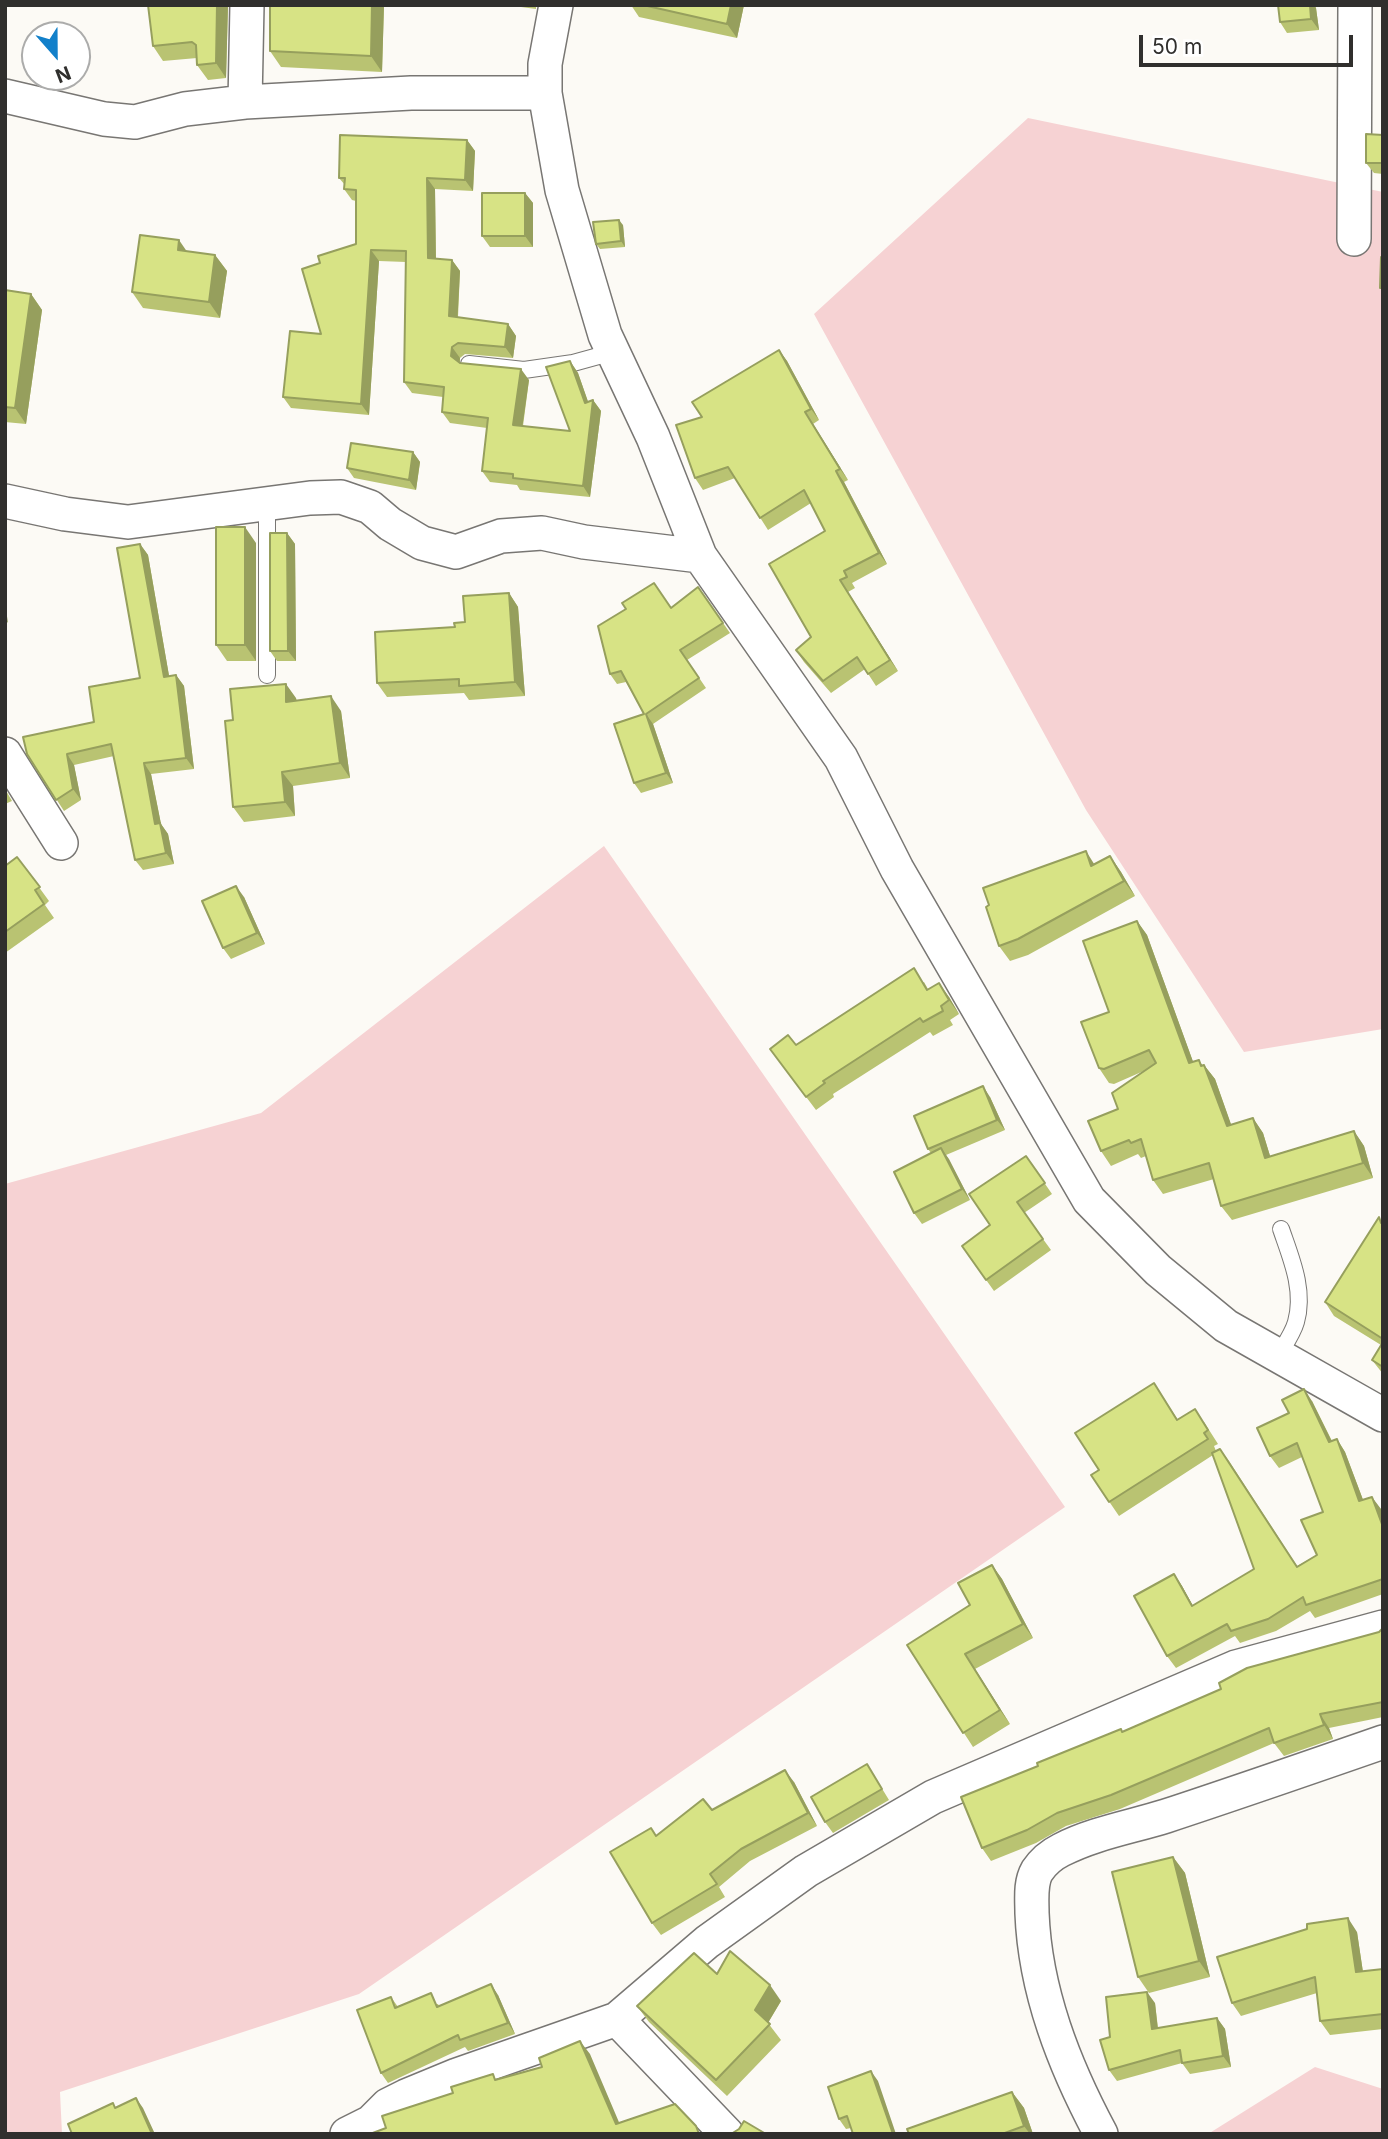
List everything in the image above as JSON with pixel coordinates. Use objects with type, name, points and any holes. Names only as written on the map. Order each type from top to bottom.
[{"type":"street","points":[[246,102],[247,5]]},
{"type":"street","points":[[556,5],[545,64],[545,93],[562,190],[613,352],[653,437],[700,556],[841,758],[897,869],[1089,1200],[1168,1278],[1226,1326],[1383,1415]]},
{"type":"street","points":[[1354,239],[1355,5]]},
{"type":"street","points":[[5,96],[104,119],[135,122],[185,109],[246,102],[411,93],[545,93]]},
{"type":"street","points":[[5,500],[65,514],[128,523],[341,497],[370,507],[390,524],[422,543],[456,552],[501,536],[542,533],[584,542],[700,556]]},
{"type":"street","points":[[5,754],[61,843]]},
{"type":"street","points":[[347,2134],[371,2122],[388,2105],[419,2091],[617,2019],[707,1942],[806,1871],[933,1797],[1236,1667],[1383,1627]]},
{"type":"street","points":[[1101,2134],[1076,2084],[1043,1996],[1033,1941],[1033,1879],[1039,1868],[1059,1851],[1086,1839],[1236,1793],[1383,1742]]},
{"type":"street","points":[[617,2019],[727,2134]]},
{"type":"lane","points":[[469,364],[524,370],[573,363],[613,352]]},
{"type":"lane","points":[[267,504],[267,674]]},
{"type":"lane","points":[[1278,1356],[1296,1322],[1298,1300],[1296,1273],[1281,1229]]},
{"type":"shaded area","points":[[1028,118],[1383,192],[1383,1029],[1244,1052],[1086,810],[814,314]]},
{"type":"shaded area","points":[[604,846],[1065,1507],[359,1994],[60,2092],[62,2134],[5,2134],[5,1184],[261,1113]]},
{"type":"shaded area","points":[[1315,2067],[1383,2089],[1383,2134],[1208,2134]]},
{"type":"building","points":[[148,5],[217,5],[216,63],[197,65],[196,45],[192,42],[153,46]]},
{"type":"building","points":[[270,5],[372,5],[371,56],[270,51]]},
{"type":"building","points":[[643,5],[731,5],[727,24]]},
{"type":"building","points":[[1278,5],[1310,5],[1311,19],[1280,22]]},
{"type":"building","points":[[1366,134],[1383,135],[1383,163],[1366,163]]},
{"type":"building","points":[[340,135],[467,140],[465,180],[427,178],[428,258],[452,260],[449,316],[508,324],[505,347],[458,343],[452,347],[451,356],[460,363],[521,369],[513,425],[570,431],[546,367],[570,361],[585,403],[593,400],[583,486],[513,478],[513,474],[482,471],[488,418],[442,412],[444,387],[404,382],[406,251],[371,250],[361,404],[283,397],[290,331],[321,334],[302,269],[320,263],[318,256],[356,244],[356,190],[344,189],[345,178],[339,178]]},
{"type":"building","points":[[482,193],[525,193],[525,236],[482,236]]},
{"type":"building","points":[[619,220],[621,241],[596,244],[593,222]]},
{"type":"building","points":[[140,235],[179,240],[178,250],[215,255],[209,302],[132,292]]},
{"type":"building","points":[[1383,257],[1383,288],[1380,288]]},
{"type":"building","points":[[5,290],[31,294],[15,408],[5,407]]},
{"type":"building","points":[[779,350],[811,409],[805,412],[840,469],[836,471],[879,553],[844,571],[847,577],[840,580],[890,660],[868,674],[857,657],[823,681],[796,650],[811,637],[769,564],[825,531],[804,490],[760,518],[728,467],[695,478],[676,425],[702,417],[692,402]]},
{"type":"building","points":[[351,443],[413,452],[409,480],[347,468]]},
{"type":"building","points":[[216,527],[245,527],[245,645],[216,645]]},
{"type":"building","points":[[270,533],[287,533],[288,651],[270,651]]},
{"type":"building","points":[[140,544],[164,677],[176,675],[186,758],[144,763],[155,824],[160,823],[166,853],[135,860],[111,744],[67,754],[73,789],[56,800],[27,754],[23,737],[94,722],[89,687],[140,678],[117,548]]},
{"type":"building","points":[[654,583],[671,608],[698,587],[723,623],[680,650],[699,678],[646,714],[666,773],[634,783],[614,724],[644,714],[621,671],[610,674],[598,626],[626,609],[622,603]]},
{"type":"building","points":[[509,593],[515,682],[459,686],[459,679],[377,683],[375,632],[455,627],[454,623],[465,622],[463,596]]},
{"type":"building","points":[[286,684],[286,702],[331,696],[340,763],[282,772],[285,802],[233,807],[225,721],[233,720],[230,689]]},
{"type":"building","points":[[1086,851],[1091,866],[1110,856],[1124,881],[1018,939],[999,946],[986,907],[989,905],[983,888]]},
{"type":"building","points":[[17,857],[40,887],[35,890],[44,904],[5,932],[5,866]]},
{"type":"building","points":[[236,886],[257,933],[223,948],[202,901]]},
{"type":"building","points":[[1137,921],[1189,1063],[1199,1060],[1201,1066],[1204,1065],[1227,1126],[1253,1118],[1265,1158],[1354,1131],[1363,1163],[1221,1206],[1209,1163],[1153,1180],[1141,1139],[1131,1143],[1129,1140],[1101,1151],[1088,1121],[1118,1109],[1112,1093],[1156,1063],[1149,1050],[1104,1069],[1099,1068],[1081,1022],[1109,1012],[1083,941]]},
{"type":"building","points":[[914,968],[927,990],[939,983],[949,1000],[941,1006],[943,1011],[923,1022],[920,1018],[823,1081],[825,1083],[806,1097],[770,1049],[788,1035],[796,1045]]},
{"type":"building","points":[[983,1086],[997,1120],[928,1149],[914,1116]]},
{"type":"building","points":[[941,1148],[962,1189],[914,1213],[894,1172]]},
{"type":"building","points":[[1026,1156],[1045,1183],[1017,1202],[1043,1239],[986,1280],[962,1246],[990,1225],[969,1194]]},
{"type":"building","points":[[1379,1217],[1381,1223],[1383,1220],[1383,1339],[1325,1302]]},
{"type":"building","points":[[1383,1342],[1383,1367],[1372,1360]]},
{"type":"building","points":[[1154,1383],[1177,1420],[1195,1409],[1208,1430],[1204,1433],[1208,1439],[1109,1502],[1091,1475],[1099,1470],[1075,1433]]},
{"type":"building","points":[[1304,1389],[1329,1442],[1337,1439],[1359,1501],[1372,1497],[1383,1527],[1383,1579],[1306,1605],[1303,1597],[1268,1619],[1231,1631],[1227,1624],[1167,1656],[1134,1596],[1174,1574],[1192,1606],[1254,1569],[1212,1453],[1220,1449],[1297,1567],[1317,1555],[1301,1520],[1323,1512],[1297,1443],[1270,1456],[1257,1428],[1289,1413],[1282,1400]]},
{"type":"building","points":[[992,1565],[1023,1624],[965,1654],[1000,1710],[963,1733],[907,1645],[970,1605],[958,1583]]},
{"type":"building","points":[[1383,1628],[1383,1702],[1320,1714],[1324,1725],[1274,1743],[1269,1728],[1111,1795],[1057,1813],[1027,1830],[982,1848],[961,1797],[1038,1766],[1037,1763],[1121,1729],[1122,1732],[1221,1689],[1219,1683],[1247,1668],[1379,1632]]},
{"type":"building","points":[[867,1764],[882,1789],[825,1822],[811,1797]]},
{"type":"building","points":[[785,1770],[808,1813],[741,1849],[710,1874],[717,1884],[652,1923],[610,1852],[651,1828],[656,1836],[703,1799],[712,1810]]},
{"type":"building","points":[[1173,1857],[1199,1961],[1138,1977],[1112,1872]]},
{"type":"building","points":[[1348,1918],[1356,1972],[1383,1969],[1383,2014],[1320,2021],[1315,1977],[1232,2003],[1217,1957],[1307,1929],[1307,1924]]},
{"type":"building","points":[[730,1951],[770,1985],[755,2010],[770,2024],[716,2080],[637,2006],[694,1953],[717,1974]]},
{"type":"building","points":[[491,1984],[508,2023],[460,2040],[458,2035],[381,2073],[357,2010],[391,1997],[395,2008],[431,1993],[437,2007]]},
{"type":"building","points":[[1147,1992],[1152,2029],[1217,2018],[1223,2056],[1182,2063],[1180,2050],[1109,2070],[1100,2040],[1110,2037],[1106,1997]]},
{"type":"building","points":[[580,2041],[616,2124],[675,2104],[696,2126],[699,2134],[370,2134],[386,2128],[382,2116],[453,2093],[451,2087],[493,2074],[495,2080],[542,2067],[539,2058]]},
{"type":"building","points":[[871,2071],[893,2134],[853,2134],[847,2116],[839,2119],[828,2087]]},
{"type":"building","points":[[1012,2092],[1024,2126],[1002,2134],[909,2134],[907,2129]]},
{"type":"building","points":[[136,2098],[152,2134],[72,2134],[68,2124],[113,2103],[115,2108]]},
{"type":"building","points":[[744,2121],[766,2134],[731,2134],[739,2129]]}]
